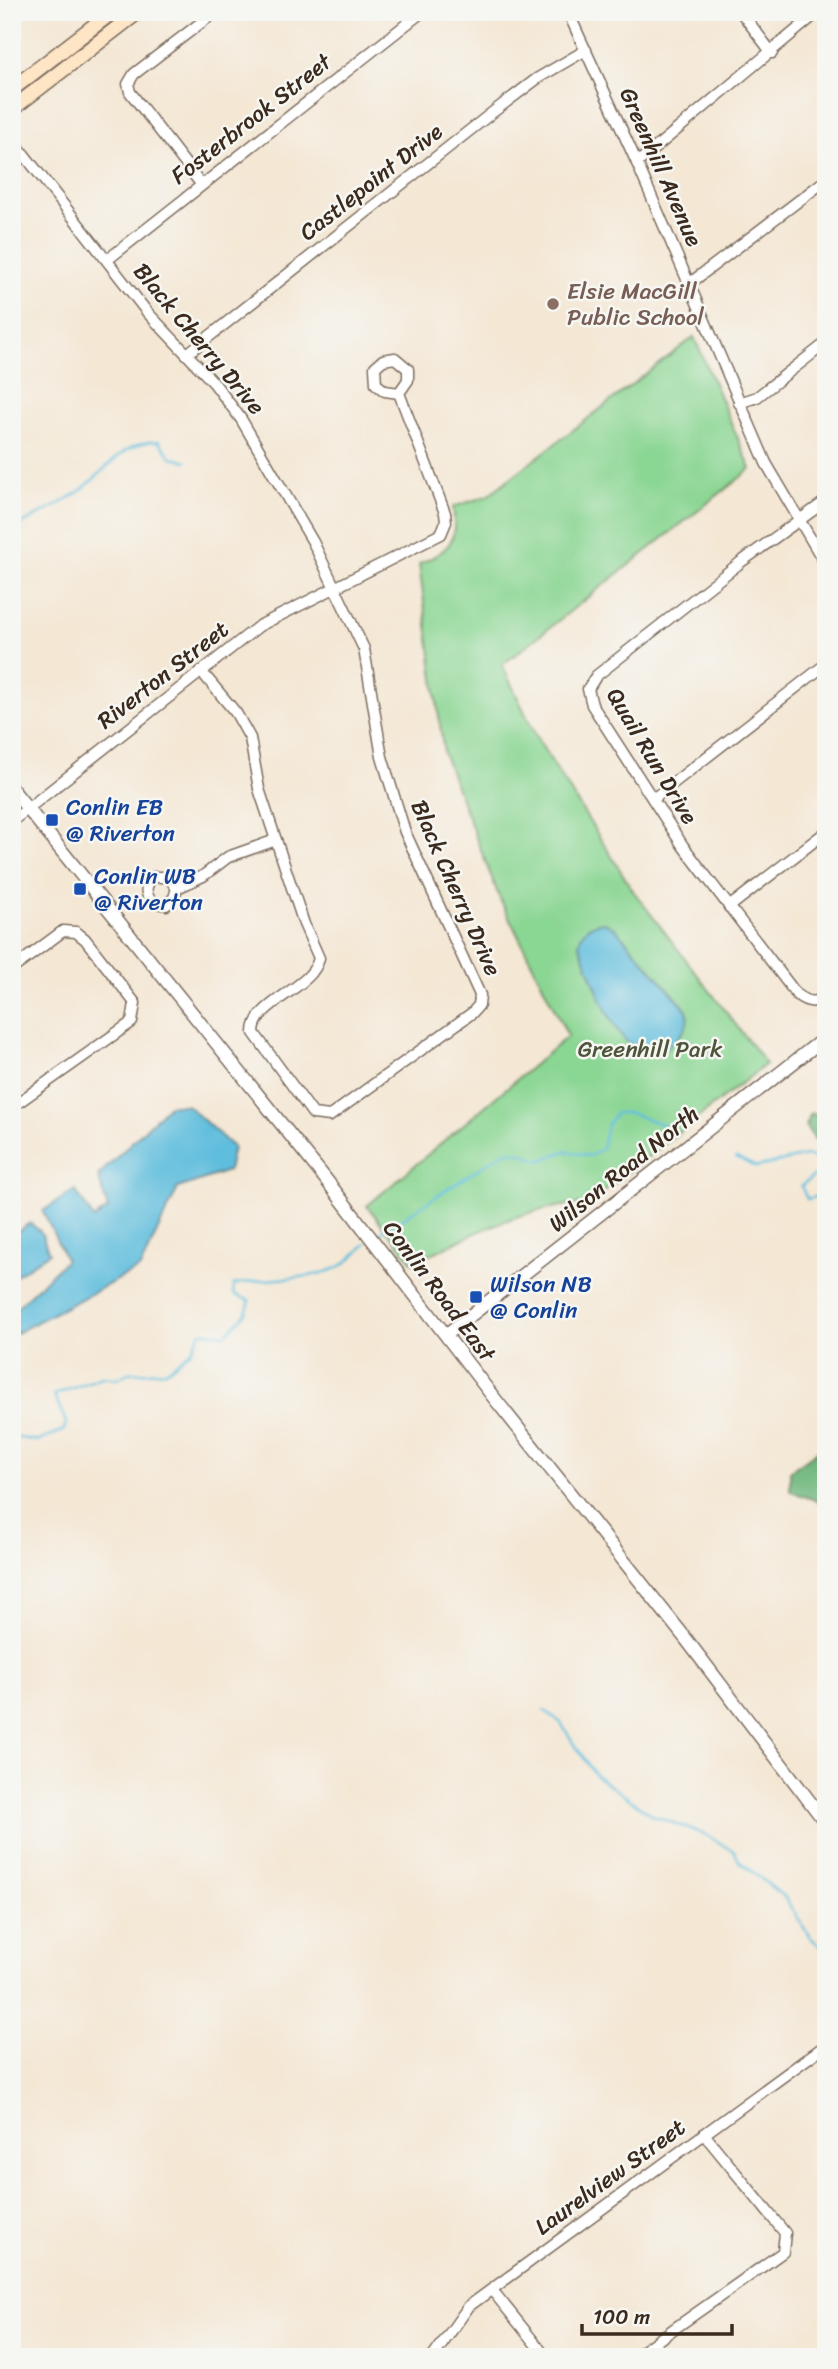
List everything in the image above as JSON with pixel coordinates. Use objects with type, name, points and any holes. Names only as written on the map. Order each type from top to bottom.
[{"type":"main road","points":[[12,89],[111,12]]},
{"type":"main road","points":[[12,109],[138,12]]},
{"type":"street","points":[[201,184],[130,92],[128,84],[134,74],[215,12]]},
{"type":"street","name":"Fosterbrook Street","points":[[107,260],[408,16],[422,12]]},
{"type":"street","name":"Greenhill Avenue","points":[[568,12],[637,163],[766,463],[826,565]]},
{"type":"street","points":[[741,12],[772,53]]},
{"type":"street","points":[[637,163],[818,12]]},
{"type":"street","name":"Castlepoint Drive","points":[[187,354],[493,112],[538,78],[586,50]]},
{"type":"street","name":"Black Cherry Drive","points":[[12,139],[148,312],[214,383],[251,434],[313,542],[364,649],[382,757],[405,832],[480,995],[479,1005],[472,1013],[330,1116],[313,1114],[254,1032],[258,1017],[311,973],[319,958],[259,789],[250,737],[236,713],[201,671]]},
{"type":"street","points":[[689,284],[826,180]]},
{"type":"street","points":[[739,403],[757,397],[826,343]]},
{"type":"street","name":"Riverton Street","points":[[12,821],[266,621],[436,538],[444,529],[444,513],[399,393]]},
{"type":"street","name":"Quail Run Drive","points":[[826,501],[741,562],[590,682],[589,697],[682,846],[797,995],[806,1001],[817,1002],[826,998]]},
{"type":"street","points":[[653,799],[826,664]]},
{"type":"street","name":"Conlin Road East","points":[[12,789],[447,1334],[826,1823]]},
{"type":"street","points":[[729,907],[826,832]]},
{"type":"street","points":[[177,888],[203,876],[228,857],[276,840]]},
{"type":"street","points":[[12,969],[63,931],[76,932],[85,939],[135,1003],[132,1023],[12,1107]]},
{"type":"street","name":"Wilson Road North","points":[[447,1334],[826,1037]]},
{"type":"street","name":"Laurelview Street","points":[[433,2357],[469,2306],[826,2045]]},
{"type":"street","points":[[634,2357],[783,2252],[785,2233],[704,2134]]},
{"type":"street","points":[[492,2290],[545,2357]]},
{"type":"green space","name":"Greenhill Park","points":[[694,337],[751,469],[502,665],[538,740],[634,892],[766,1064],[588,1204],[519,1216],[413,1263],[367,1206],[568,1036],[500,899],[444,755],[419,564],[445,549],[453,537],[453,507],[487,496]]},
{"type":"green space","points":[[811,1113],[825,1124],[826,1154],[805,1126]]},
{"type":"green space","points":[[826,1445],[826,1506],[790,1490],[790,1471]]},
{"type":"water","points":[[604,922],[615,928],[687,1010],[688,1020],[683,1032],[655,1053],[640,1051],[625,1040],[613,1023],[579,944],[587,928]]},
{"type":"water","points":[[169,1105],[187,1105],[233,1147],[228,1171],[178,1188],[140,1268],[12,1335],[12,1312],[66,1260],[43,1211],[75,1190],[94,1219],[108,1209],[98,1176]]},
{"type":"water","points":[[30,1223],[41,1232],[49,1253],[12,1278],[12,1235]]},
{"type":"waterway","points":[[12,531],[74,495],[122,453],[133,447],[159,441],[172,458],[186,461]]},
{"type":"waterway","points":[[380,1233],[506,1151],[522,1153],[539,1161],[565,1151],[590,1156],[602,1149],[607,1125],[616,1113],[630,1113],[664,1125]]},
{"type":"waterway","points":[[736,1158],[757,1167],[806,1156],[821,1159],[818,1173],[801,1186],[807,1199],[826,1194]]},
{"type":"waterway","points":[[12,1437],[39,1441],[64,1430],[66,1422],[54,1395],[102,1377],[117,1379],[128,1373],[166,1371],[191,1351],[201,1332],[226,1334],[246,1313],[250,1301],[234,1294],[233,1285],[329,1271],[344,1264],[366,1244]]},
{"type":"waterway","points":[[544,1710],[560,1722],[595,1775],[652,1815],[706,1835],[734,1851],[739,1861],[785,1898],[810,1937],[826,1951]]},
{"type":"place","name":"Elsie MacGill Public School","points":[[553,304]]},
{"type":"place","name":"Conlin EB @ Riverton","points":[[52,820]]},
{"type":"place","name":"Conlin WB @ Riverton","points":[[80,889]]},
{"type":"place","name":"Wilson NB @ Conlin","points":[[476,1297]]}]
